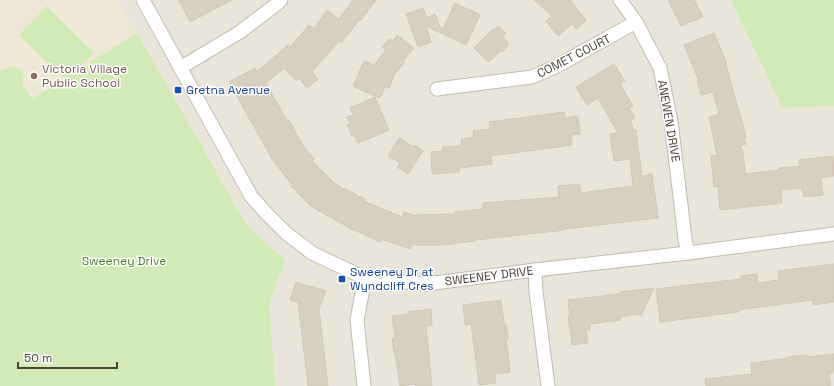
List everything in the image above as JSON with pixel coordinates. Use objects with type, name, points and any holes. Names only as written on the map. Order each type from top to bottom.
[{"type":"street","name":"SWEENEY DRIVE","points":[[143,0],[251,196],[286,233],[312,253],[365,278],[426,284],[535,270],[688,254],[834,234]]},
{"type":"street","points":[[180,68],[240,32],[281,0]]},
{"type":"street","name":"ANEWEN DRIVE","points":[[620,0],[636,22],[660,68],[672,121],[688,254]]},
{"type":"street","name":"COMET COURT","points":[[437,89],[532,77],[557,66],[636,22]]},
{"type":"street","points":[[535,270],[536,292],[548,386]]},
{"type":"street","points":[[364,386],[357,320],[365,278]]},
{"type":"shaded area","points":[[0,0],[731,0],[782,108],[834,106],[834,386],[0,386]]},
{"type":"shaded area","name":"Victoria Village Public School","points":[[0,0],[118,0],[137,33],[0,119]]},
{"type":"green space","points":[[731,0],[834,0],[834,106],[782,108]]},
{"type":"green space","name":"Sweeney Drive","points":[[47,6],[94,53],[78,70],[137,33],[237,209],[250,228],[285,261],[269,303],[275,386],[0,386],[0,119],[2,117],[0,115],[0,73],[1,71],[13,66],[18,68],[24,74],[22,85],[32,99],[64,79],[19,35]]},
{"type":"building","points":[[179,0],[232,0],[190,22]]},
{"type":"building","points":[[353,0],[376,0],[341,43],[339,41],[312,72],[318,79],[307,88],[299,78],[296,81],[284,68],[266,83],[287,121],[289,120],[302,144],[314,159],[312,161],[335,184],[365,199],[364,201],[402,217],[404,212],[413,215],[454,214],[454,212],[483,209],[483,203],[559,197],[558,186],[579,184],[581,193],[633,186],[630,159],[614,161],[610,134],[618,133],[598,98],[587,105],[576,87],[614,64],[625,81],[620,84],[633,106],[629,108],[635,118],[631,120],[633,130],[636,130],[642,176],[652,174],[658,218],[442,245],[412,245],[411,249],[382,239],[380,242],[348,227],[312,207],[291,186],[292,185],[272,159],[229,82],[255,68],[257,72],[288,45],[290,47],[309,25],[314,29],[327,10],[339,19]]},
{"type":"building","points":[[534,0],[570,0],[586,20],[576,29],[572,24],[558,36],[546,21],[552,16]]},
{"type":"building","points":[[668,0],[694,0],[703,17],[681,26]]},
{"type":"building","points":[[455,3],[480,15],[466,45],[426,26],[431,42],[418,47],[406,14],[423,8],[427,18],[435,14],[442,31]]},
{"type":"building","points":[[498,26],[506,33],[502,37],[509,44],[502,52],[501,50],[489,62],[474,48]]},
{"type":"building","points":[[714,33],[727,64],[726,65],[746,137],[744,137],[746,144],[741,145],[745,174],[800,166],[799,160],[833,156],[834,176],[821,178],[823,195],[804,197],[802,188],[781,190],[782,203],[720,210],[718,186],[714,187],[711,156],[717,155],[709,117],[719,114],[713,92],[701,95],[697,81],[699,81],[684,45]]},
{"type":"building","points":[[397,35],[414,48],[403,61],[404,63],[395,74],[389,88],[385,87],[380,98],[353,86],[364,61],[374,65],[386,50],[382,47],[389,39],[393,41]]},
{"type":"building","points":[[375,97],[389,130],[358,143],[354,135],[352,136],[347,125],[350,124],[347,117],[353,115],[350,108]]},
{"type":"building","points":[[564,112],[565,118],[578,116],[580,134],[571,135],[572,145],[491,156],[492,164],[459,168],[459,172],[432,174],[431,152],[443,151],[442,147],[462,146],[461,139],[474,137],[473,131],[490,129],[489,122]]},
{"type":"building","points":[[399,138],[414,147],[415,145],[423,151],[408,174],[397,167],[400,163],[388,156]]},
{"type":"building","points":[[834,264],[834,302],[813,305],[812,300],[738,310],[738,312],[660,322],[656,289],[741,279],[741,276],[757,274],[758,283],[779,280],[778,271]]},
{"type":"building","points":[[296,282],[326,291],[319,309],[328,386],[308,386],[298,302],[290,300]]},
{"type":"building","points":[[654,288],[641,316],[638,314],[620,317],[621,320],[589,324],[590,330],[586,331],[588,343],[572,345],[568,316],[570,316],[568,300],[620,294],[620,292]]},
{"type":"building","points":[[501,300],[504,324],[506,324],[508,339],[506,339],[510,372],[495,374],[496,383],[479,385],[471,324],[465,325],[463,305]]},
{"type":"building","points":[[431,309],[432,325],[426,326],[432,386],[416,386],[415,384],[400,386],[392,339],[395,338],[392,316]]},
{"type":"building","points":[[834,354],[834,370],[833,373],[829,373],[831,385],[706,386],[705,379],[752,374],[751,363],[789,358],[788,357],[807,355],[807,357]]},
{"type":"place","name":"Victoria Village Public School","points":[[34,76]]},
{"type":"place","name":"Gretna Avenue","points":[[178,90]]},
{"type":"place","name":"Sweeney Dr at Wyndcliff Cres","points":[[342,279]]}]
